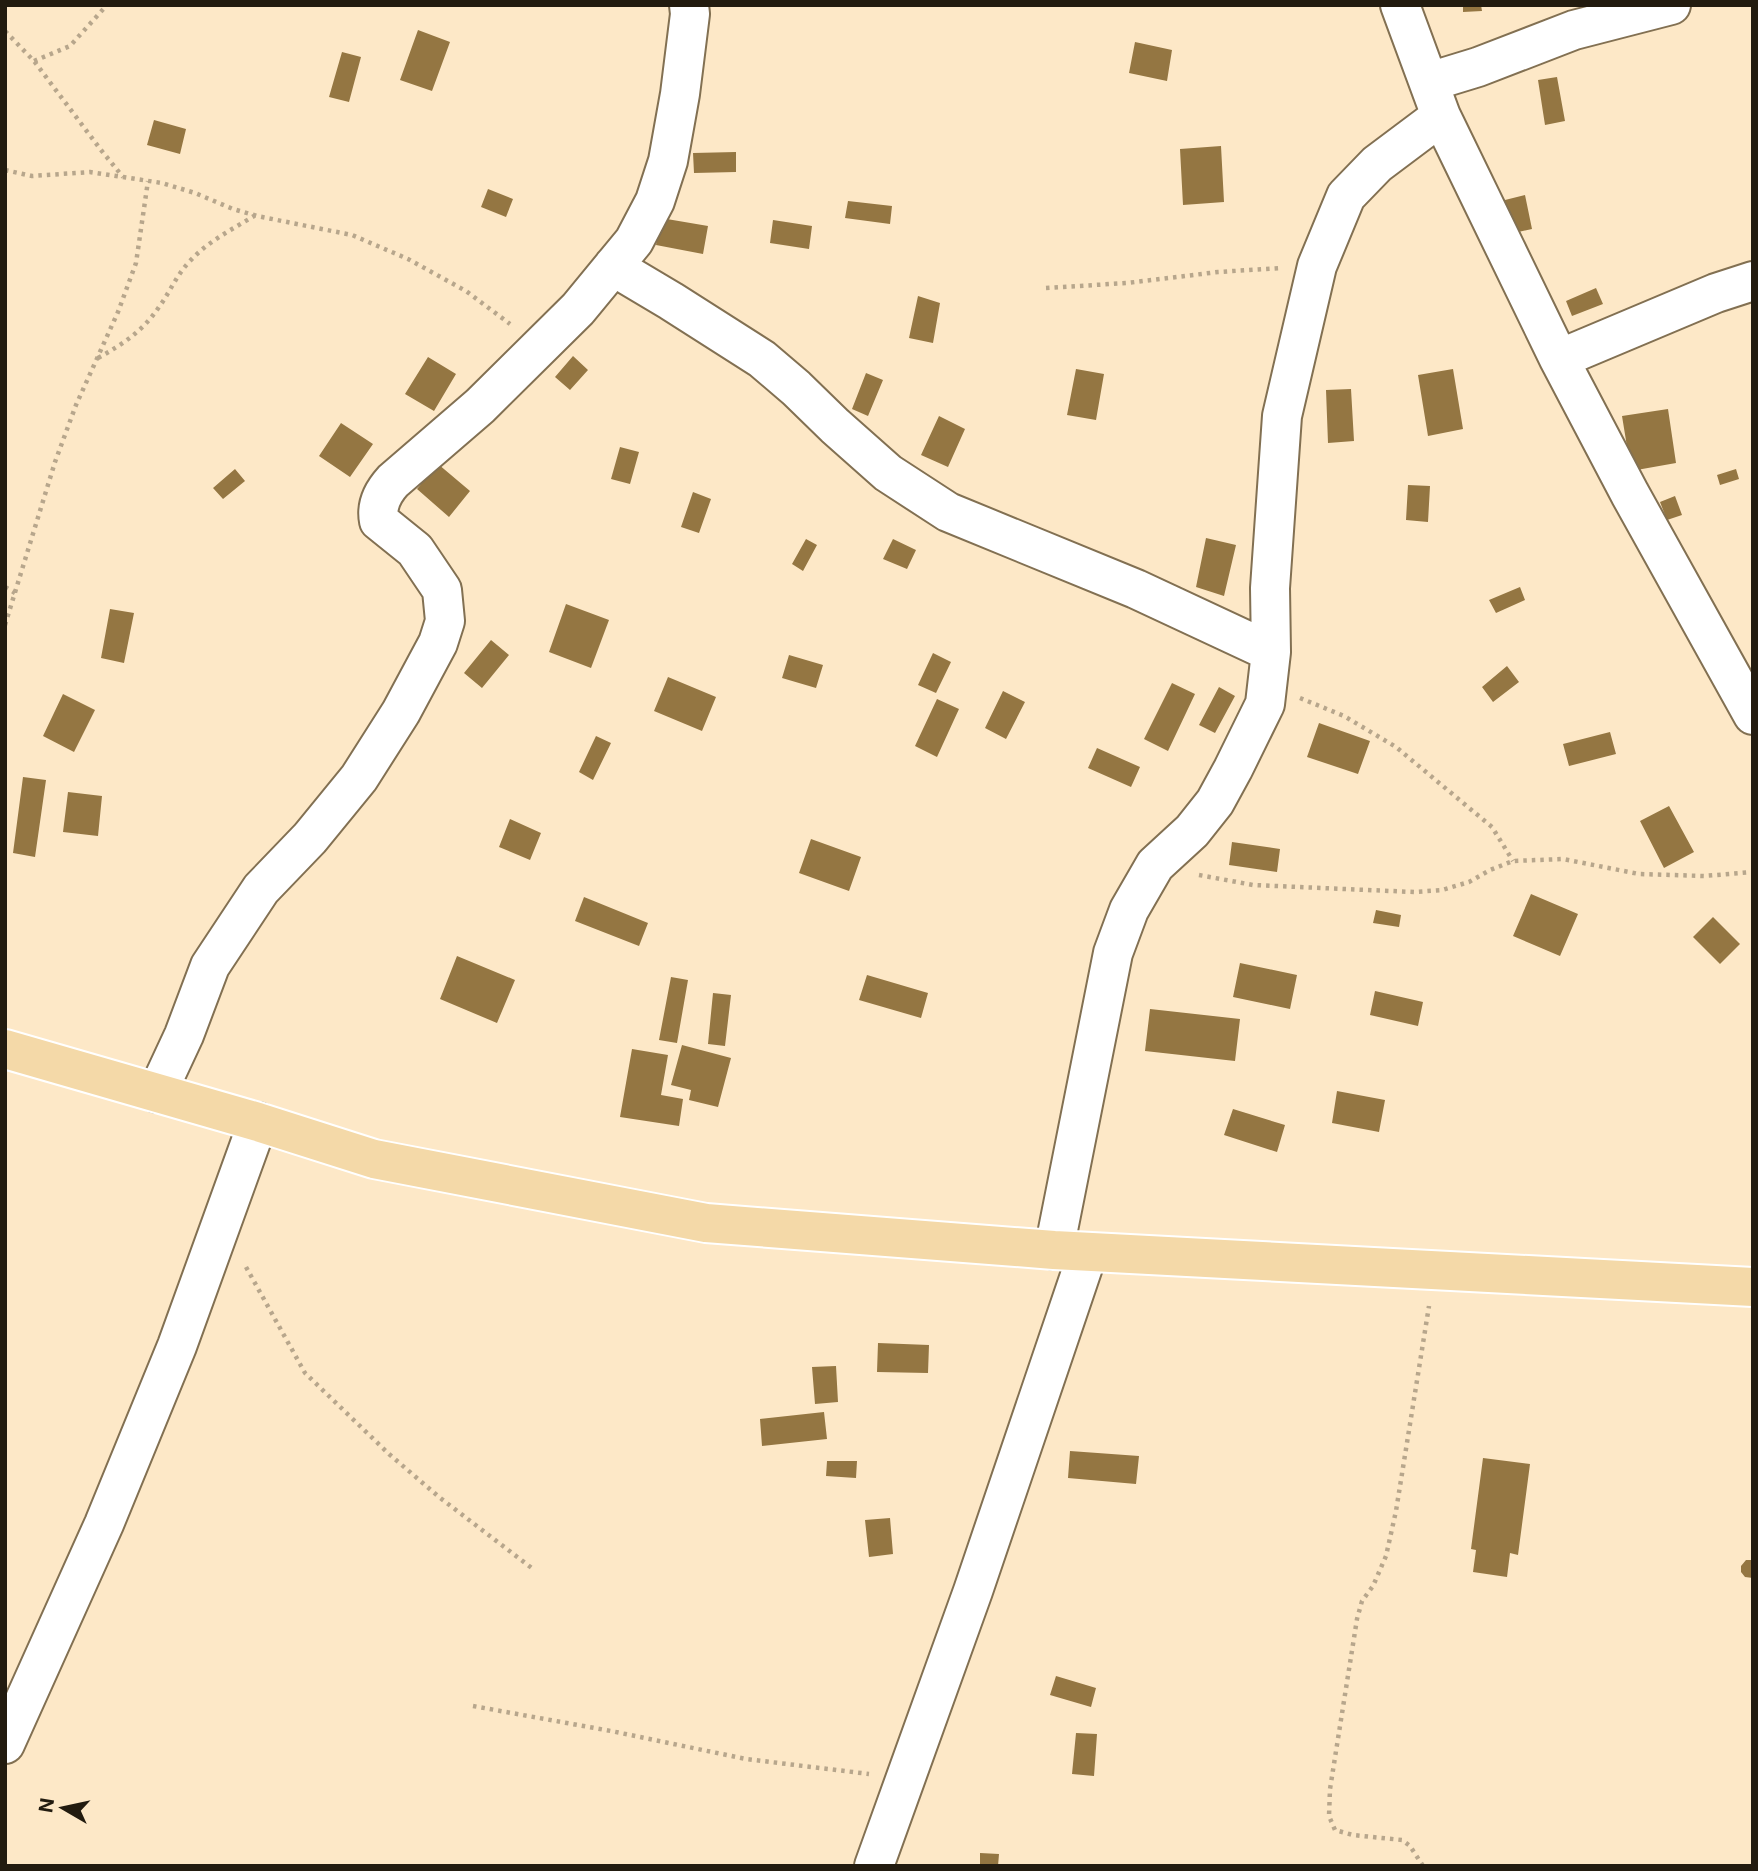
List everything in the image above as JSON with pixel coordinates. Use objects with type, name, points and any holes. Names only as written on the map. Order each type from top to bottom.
[{"type":"main road","points":[[5,1049],[258,1122],[374,1159],[706,1223],[1071,1251],[1753,1287]]},
{"type":"street","points":[[157,1093],[184,1035],[210,966],[261,888],[310,838],[359,778],[401,712],[438,643],[445,621],[442,590],[415,550],[379,521],[379,507],[384,492],[393,481],[480,406],[578,309],[634,241],[655,201],[668,161],[680,94],[690,14],[688,5]]},
{"type":"street","points":[[1400,5],[1435,99],[1559,359],[1630,494],[1753,715]]},
{"type":"street","points":[[874,1866],[973,1591],[1071,1251],[1113,953],[1129,910],[1155,865],[1192,831],[1214,802],[1265,704],[1270,668],[1270,588],[1282,416],[1317,266],[1346,196],[1435,99],[1478,66],[1574,30],[1671,5]]},
{"type":"street","points":[[614,265],[762,359],[888,473],[948,512],[1136,589],[1270,668]]},
{"type":"street","points":[[1559,359],[1716,293],[1753,281]]},
{"type":"street","points":[[5,1744],[104,1524],[177,1346],[258,1122]]},
{"type":"path","points":[[34,61],[70,46],[107,5]]},
{"type":"path","points":[[5,31],[34,61],[124,177]]},
{"type":"path","points":[[5,170],[32,176],[90,172],[148,181],[195,193],[255,215],[352,235],[408,259],[466,291],[540,346]]},
{"type":"path","points":[[5,625],[55,462],[136,263],[148,181]]},
{"type":"path","points":[[97,358],[125,343],[142,329],[160,306],[175,279],[207,244],[255,215]]},
{"type":"path","points":[[1046,288],[1317,266]]},
{"type":"path","points":[[5,587],[15,593]]},
{"type":"path","points":[[1270,668],[1396,747],[1492,827],[1513,861]]},
{"type":"path","points":[[1155,865],[1253,885],[1414,892],[1442,890],[1469,882],[1513,861],[1563,859],[1639,874],[1704,876],[1753,872]]},
{"type":"path","points":[[221,1223],[305,1373],[439,1497],[534,1569]]},
{"type":"path","points":[[1423,1866],[1410,1846],[1402,1840],[1353,1835],[1335,1830],[1329,1816],[1330,1789],[1357,1619],[1362,1601],[1373,1586],[1385,1556],[1396,1511],[1423,1335],[1436,1271]]},
{"type":"path","points":[[473,1706],[746,1759],[905,1779]]},
{"type":"building","points":[[1463,5],[1481,5],[1482,11],[1463,12]]},
{"type":"building","points":[[418,30],[450,42],[432,91],[400,80]]},
{"type":"building","points":[[1135,42],[1172,50],[1167,81],[1129,73]]},
{"type":"building","points":[[342,52],[361,57],[349,102],[329,97]]},
{"type":"building","points":[[1557,77],[1565,121],[1545,125],[1538,80]]},
{"type":"building","points":[[154,120],[186,129],[180,154],[147,145]]},
{"type":"building","points":[[1221,146],[1224,202],[1183,205],[1180,149]]},
{"type":"building","points":[[736,152],[736,172],[694,173],[693,153]]},
{"type":"building","points":[[488,189],[513,199],[506,217],[481,207]]},
{"type":"building","points":[[1525,195],[1532,229],[1509,234],[1501,201]]},
{"type":"building","points":[[848,201],[892,206],[890,224],[845,218]]},
{"type":"building","points":[[661,218],[708,226],[703,254],[656,245]]},
{"type":"building","points":[[773,220],[812,226],[809,249],[770,243]]},
{"type":"building","points":[[1596,288],[1603,304],[1572,316],[1566,301]]},
{"type":"building","points":[[918,296],[940,303],[933,343],[909,338]]},
{"type":"building","points":[[573,356],[588,370],[570,390],[555,377]]},
{"type":"building","points":[[428,357],[456,374],[434,411],[405,394]]},
{"type":"building","points":[[1076,369],[1104,374],[1096,420],[1067,415]]},
{"type":"building","points":[[1453,369],[1463,429],[1428,436],[1418,375]]},
{"type":"building","points":[[866,373],[883,380],[868,416],[852,409]]},
{"type":"building","points":[[1351,389],[1354,441],[1328,443],[1326,390]]},
{"type":"building","points":[[1668,409],[1676,463],[1631,471],[1622,416]]},
{"type":"building","points":[[939,416],[965,429],[948,467],[921,455]]},
{"type":"building","points":[[341,423],[373,444],[350,477],[319,456]]},
{"type":"building","points":[[620,447],[639,452],[630,484],[611,479]]},
{"type":"building","points":[[438,464],[470,491],[449,517],[417,489]]},
{"type":"building","points":[[235,469],[245,481],[223,499],[213,488]]},
{"type":"building","points":[[1736,469],[1739,479],[1720,485],[1717,475]]},
{"type":"building","points":[[1408,485],[1430,486],[1428,522],[1406,520]]},
{"type":"building","points":[[693,492],[711,499],[699,533],[681,527]]},
{"type":"building","points":[[1675,496],[1682,515],[1667,520],[1660,502]]},
{"type":"building","points":[[1206,538],[1236,545],[1224,596],[1196,587]]},
{"type":"building","points":[[806,539],[817,545],[803,571],[792,564]]},
{"type":"building","points":[[893,539],[916,550],[907,569],[883,559]]},
{"type":"building","points":[[1520,587],[1525,600],[1496,613],[1489,600]]},
{"type":"building","points":[[566,604],[609,620],[591,668],[549,652]]},
{"type":"building","points":[[110,609],[134,613],[124,663],[101,658]]},
{"type":"building","points":[[491,640],[509,655],[482,688],[464,673]]},
{"type":"building","points":[[933,653],[951,662],[936,693],[918,685]]},
{"type":"building","points":[[789,655],[823,665],[816,688],[782,678]]},
{"type":"building","points":[[1507,666],[1519,682],[1493,702],[1482,687]]},
{"type":"building","points":[[668,677],[716,697],[702,731],[654,711]]},
{"type":"building","points":[[1172,683],[1195,694],[1168,751],[1144,739]]},
{"type":"building","points":[[1219,687],[1235,696],[1215,733],[1199,725]]},
{"type":"building","points":[[1003,691],[1025,702],[1006,739],[985,728]]},
{"type":"building","points":[[63,694],[95,710],[74,752],[43,736]]},
{"type":"building","points":[[937,699],[959,709],[937,757],[915,746]]},
{"type":"building","points":[[1319,723],[1370,741],[1358,774],[1307,757]]},
{"type":"building","points":[[1610,732],[1616,754],[1569,766],[1563,744]]},
{"type":"building","points":[[596,736],[611,743],[593,780],[579,772]]},
{"type":"building","points":[[1097,748],[1140,767],[1131,787],[1088,768]]},
{"type":"building","points":[[23,777],[46,780],[35,857],[13,853]]},
{"type":"building","points":[[68,792],[102,796],[98,836],[63,832]]},
{"type":"building","points":[[1669,806],[1694,852],[1664,868],[1640,821]]},
{"type":"building","points":[[510,819],[541,833],[530,860],[499,847]]},
{"type":"building","points":[[811,839],[861,857],[849,891],[799,873]]},
{"type":"building","points":[[1232,842],[1280,849],[1277,872],[1229,865]]},
{"type":"building","points":[[1531,894],[1578,914],[1560,956],[1513,936]]},
{"type":"building","points":[[584,897],[648,923],[639,946],[575,921]]},
{"type":"building","points":[[1376,910],[1401,915],[1399,927],[1373,923]]},
{"type":"building","points":[[1713,917],[1740,944],[1720,964],[1693,937]]},
{"type":"building","points":[[457,956],[515,980],[497,1023],[440,999]]},
{"type":"building","points":[[1240,963],[1297,975],[1290,1009],[1233,997]]},
{"type":"building","points":[[867,975],[928,993],[921,1018],[859,1000]]},
{"type":"building","points":[[671,977],[688,980],[677,1043],[659,1040]]},
{"type":"building","points":[[1375,991],[1423,1002],[1418,1026],[1370,1015]]},
{"type":"building","points":[[713,993],[731,995],[725,1046],[708,1044]]},
{"type":"building","points":[[1150,1009],[1240,1019],[1235,1061],[1145,1051]]},
{"type":"building","points":[[682,1045],[731,1058],[718,1107],[689,1100],[691,1090],[671,1085]]},
{"type":"building","points":[[632,1049],[668,1055],[661,1095],[683,1099],[679,1126],[620,1117]]},
{"type":"building","points":[[1337,1091],[1385,1100],[1379,1132],[1332,1123]]},
{"type":"building","points":[[1233,1109],[1285,1125],[1277,1152],[1224,1135]]},
{"type":"building","points":[[878,1343],[929,1345],[928,1373],[877,1372]]},
{"type":"building","points":[[836,1366],[838,1402],[815,1404],[812,1367]]},
{"type":"building","points":[[824,1412],[827,1439],[762,1446],[760,1419]]},
{"type":"building","points":[[1070,1451],[1139,1456],[1136,1484],[1068,1478]]},
{"type":"building","points":[[1483,1458],[1530,1464],[1518,1555],[1510,1553],[1507,1577],[1473,1572],[1476,1550],[1471,1549]]},
{"type":"building","points":[[827,1461],[857,1461],[856,1478],[826,1476]]},
{"type":"building","points":[[890,1518],[893,1554],[869,1557],[865,1520]]},
{"type":"building","points":[[1746,1560],[1753,1560],[1753,1578],[1745,1577],[1741,1572],[1741,1566]]},
{"type":"building","points":[[1056,1676],[1096,1688],[1091,1707],[1050,1695]]},
{"type":"building","points":[[1076,1733],[1097,1734],[1094,1776],[1072,1774]]},
{"type":"building","points":[[980,1853],[999,1854],[998,1866],[980,1866]]}]
